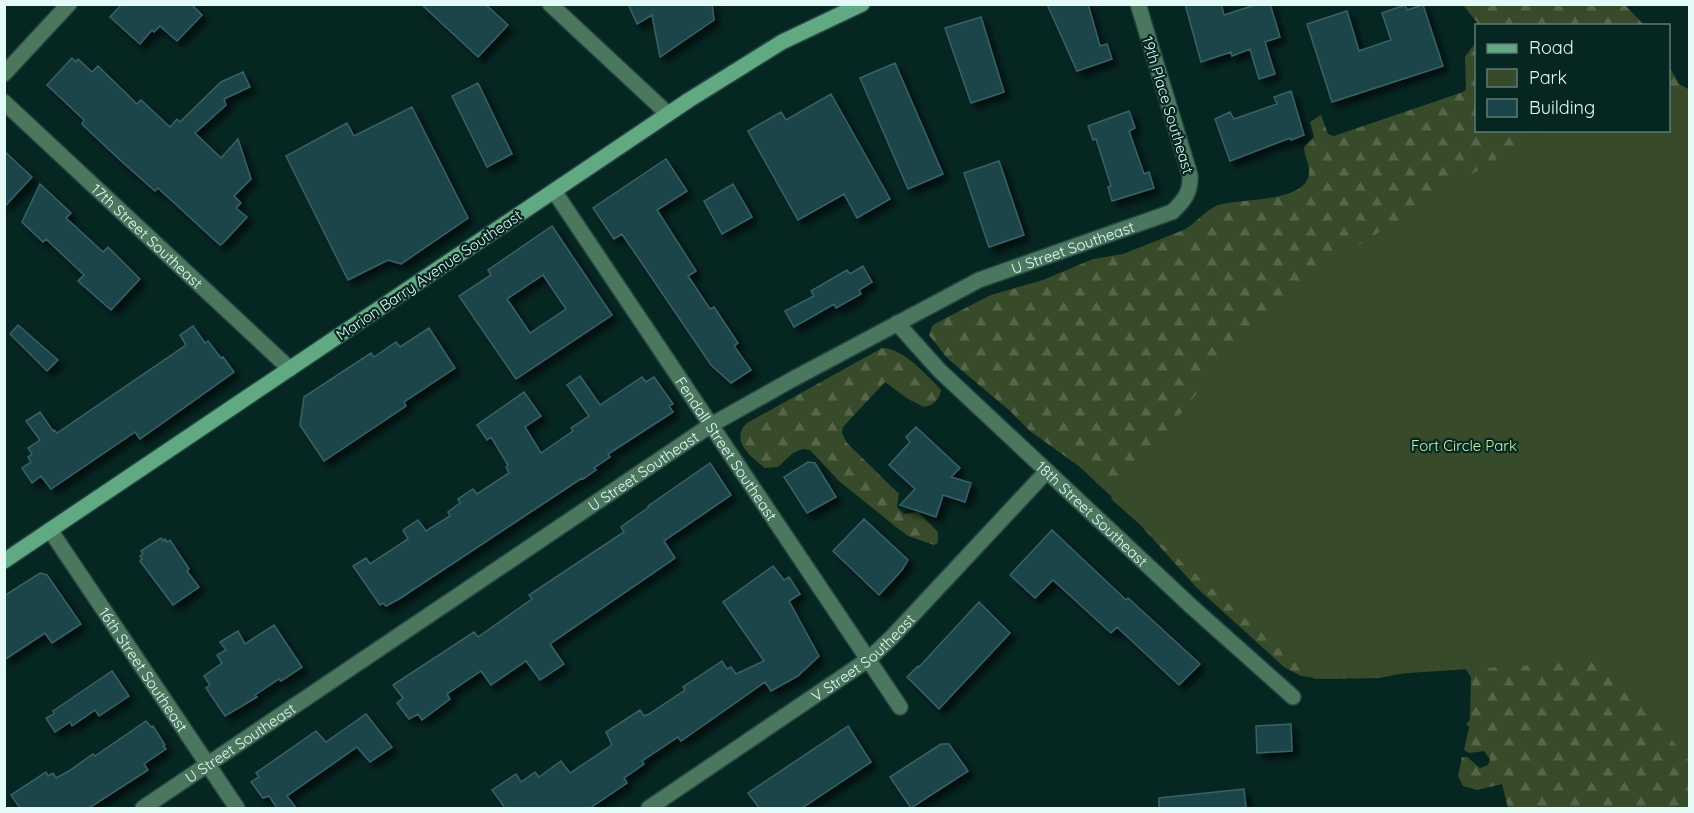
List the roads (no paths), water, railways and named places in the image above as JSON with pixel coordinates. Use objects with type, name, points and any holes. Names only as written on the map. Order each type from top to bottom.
[{"type":"main road","name":"Marion Barry Avenue Southeast","points":[[4,561],[668,114],[782,42],[862,4]]},
{"type":"street","points":[[4,74],[69,4]]},
{"type":"street","points":[[550,4],[668,114]]},
{"type":"street","name":"19th Place Southeast","points":[[1138,4],[1190,175],[1189,191],[1181,204]]},
{"type":"street","name":"17th Street Southeast","points":[[4,102],[290,369]]},
{"type":"street","name":"Fendall Street Southeast","points":[[554,191],[900,707]]},
{"type":"street","name":"U Street Southeast","points":[[143,808],[711,425],[960,289],[999,271],[1172,212],[1181,204]]},
{"type":"street","name":"18th Street Southeast","points":[[897,323],[939,370],[1192,607],[1293,697]]},
{"type":"street","name":"V Street Southeast","points":[[649,808],[869,659],[892,638],[1047,471]]},
{"type":"street","name":"16th Street Southeast","points":[[50,530],[237,808]]},
{"type":"park label","name":"Fort Circle Park","points":[[1464,445]]}]
